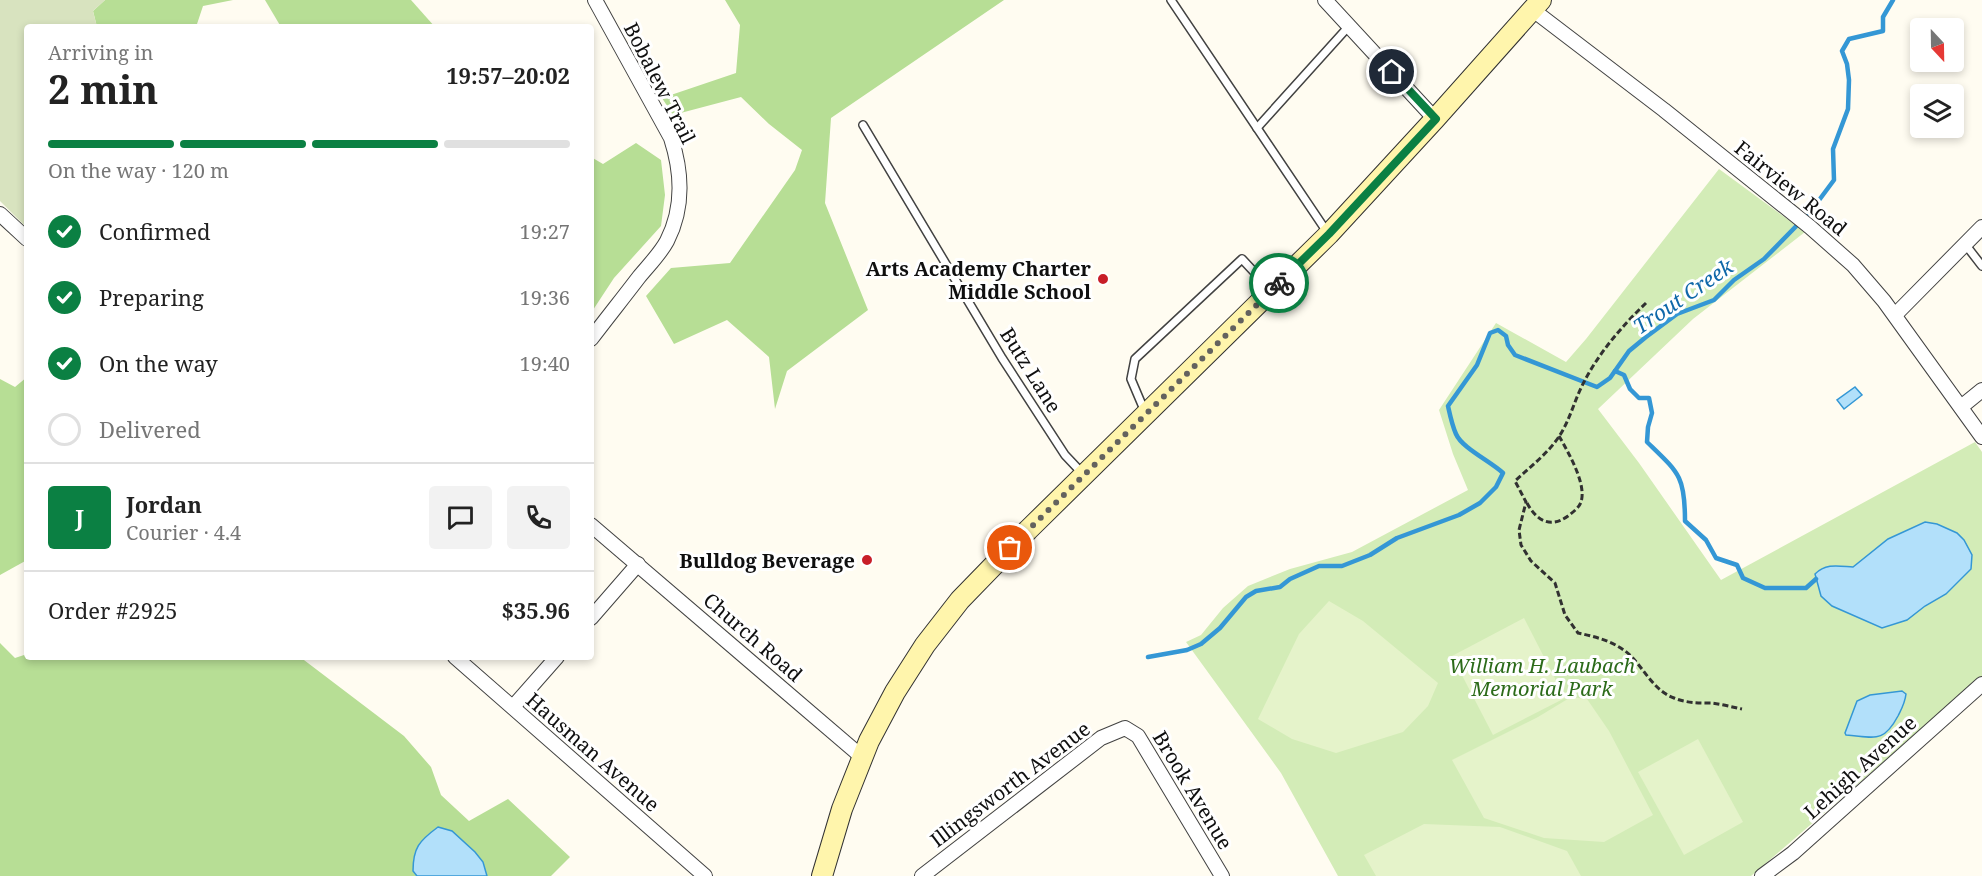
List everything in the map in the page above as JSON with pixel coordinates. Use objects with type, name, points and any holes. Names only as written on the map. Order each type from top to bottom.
[{"type":"main road","points":[[822,876],[842,809],[862,757],[895,692],[926,645],[960,600],[1329,234],[1436,119],[1537,5]]},
{"type":"street","name":"Bobalew Trail","points":[[594,335],[666,242],[675,222],[680,180],[671,138],[595,0]]},
{"type":"street","points":[[1325,0],[1436,119]]},
{"type":"street","name":"Fairview Road","points":[[1537,5],[1810,226],[1853,265],[1895,315],[1982,437]]},
{"type":"street","points":[[0,214],[24,236]]},
{"type":"street","points":[[1895,315],[1982,227]]},
{"type":"street","points":[[1961,406],[1982,390]]},
{"type":"street","name":"Church Road","points":[[594,527],[862,757]]},
{"type":"street","points":[[594,615],[638,564]]},
{"type":"street","name":"Hausman Avenue","points":[[458,660],[705,876]]},
{"type":"street","points":[[513,707],[554,660]]},
{"type":"street","name":"Lehigh Avenue","points":[[1762,876],[1793,853],[1982,684]]},
{"type":"street","name":"Illingsworth Avenue","points":[[922,876],[941,870],[1101,738],[1125,728]]},
{"type":"street","name":"Brook Avenue","points":[[1125,728],[1138,736],[1222,876]]},
{"type":"lane","points":[[1171,0],[1329,234]]},
{"type":"lane","points":[[1257,128],[1349,26]]},
{"type":"lane","name":"Butz Lane","points":[[863,124],[1002,358],[1065,455],[1084,475]]},
{"type":"lane","points":[[1965,244],[1982,266]]},
{"type":"lane","points":[[1146,414],[1131,379],[1135,359],[1242,259],[1272,291]]},
{"type":"path","points":[[1559,436],[1570,456],[1582,487],[1581,503],[1561,521],[1551,523],[1534,515],[1515,481],[1551,447],[1573,413],[1580,390],[1590,371],[1603,352],[1646,303]]},
{"type":"path","points":[[1526,502],[1519,530],[1521,545],[1531,561],[1555,584],[1565,615],[1578,633],[1604,639],[1619,647],[1630,655],[1658,688],[1673,698],[1690,703],[1742,709]]},
{"type":"green space","points":[[0,0],[105,0],[93,11],[96,24],[24,24],[24,225],[0,201]]},
{"type":"green space","points":[[105,0],[233,0],[203,6],[197,24],[96,24],[93,11]]},
{"type":"green space","points":[[265,0],[411,0],[432,24],[279,24]]},
{"type":"green space","points":[[725,0],[1004,0],[831,118],[825,203],[868,310],[787,371],[775,409],[769,357],[727,320],[674,344],[646,296],[671,268],[730,263],[795,170],[802,150],[769,124],[741,97],[673,115],[662,98],[736,73],[740,25]]},
{"type":"green space","points":[[636,143],[661,160],[665,195],[661,226],[614,278],[594,308],[594,159],[603,164]]},
{"type":"green space","name":"William H. Laubach Memorial Park","points":[[1719,169],[1805,232],[1693,319],[1598,409],[1721,580],[1975,442],[1982,452],[1982,677],[1751,876],[1338,876],[1281,773],[1186,642],[1201,635],[1223,608],[1248,586],[1290,569],[1352,552],[1468,490],[1453,454],[1439,410],[1496,323],[1566,362]]},
{"type":"green space","points":[[0,379],[15,387],[24,380],[24,562],[0,575]]},
{"type":"green space","points":[[1329,601],[1363,621],[1438,683],[1428,706],[1403,732],[1336,753],[1292,739],[1258,719],[1299,634]]},
{"type":"green space","points":[[1524,618],[1565,698],[1493,735],[1452,656]]},
{"type":"green space","points":[[0,643],[15,658],[24,655],[24,660],[304,660],[404,736],[431,767],[441,795],[469,821],[508,799],[570,857],[551,876],[487,876],[483,862],[413,871],[417,876],[0,876]]},
{"type":"green space","points":[[1571,697],[1587,699],[1609,731],[1653,815],[1604,842],[1544,838],[1484,818],[1452,760],[1538,717]]},
{"type":"green space","points":[[1698,739],[1743,822],[1684,855],[1638,772]]},
{"type":"green space","points":[[1424,824],[1500,827],[1567,851],[1581,876],[1376,876],[1364,855]]},
{"type":"water","points":[[1855,387],[1862,395],[1844,409],[1837,400]]},
{"type":"water","points":[[1925,522],[1937,524],[1957,533],[1964,540],[1972,555],[1971,569],[1946,594],[1907,620],[1882,628],[1832,606],[1821,596],[1815,574],[1819,570],[1832,566],[1853,567],[1888,539]]},
{"type":"water","points":[[1902,691],[1906,694],[1904,703],[1893,725],[1882,735],[1871,737],[1846,735],[1857,701],[1870,695]]},
{"type":"water","points":[[438,827],[452,831],[475,852],[483,862],[487,876],[417,876],[413,871],[414,856],[418,846]]},
{"type":"waterway","name":"Trout Creek","points":[[1148,657],[1187,650],[1201,644],[1220,628],[1246,597],[1256,591],[1280,587],[1290,579],[1319,566],[1342,566],[1370,555],[1397,538],[1459,515],[1480,503],[1496,487],[1503,473],[1459,439],[1453,427],[1448,406],[1477,365],[1490,333],[1498,330],[1506,336],[1508,345],[1515,355],[1597,387],[1610,378],[1629,351],[1646,337],[1677,314],[1714,300],[1734,280],[1764,259],[1811,211],[1834,180],[1833,149],[1848,109],[1849,80],[1847,64],[1842,51],[1849,39],[1883,31],[1883,17],[1893,0]]},
{"type":"waterway","points":[[1615,371],[1624,375],[1630,389],[1639,398],[1649,398],[1652,413],[1647,442],[1678,476],[1684,494],[1685,521],[1706,540],[1716,558],[1737,565],[1743,578],[1765,588],[1806,588],[1816,579]]},
{"type":"way so far","points":[[1010,548],[1279,283]]},
{"type":"place","name":"Arts Academy Charter Middle School","points":[[1103,279]]},
{"type":"place","name":"Bulldog Beverage","points":[[867,560]]},
{"type":"route","points":[[1279,283],[1329,234],[1436,119],[1392,72]]}]
